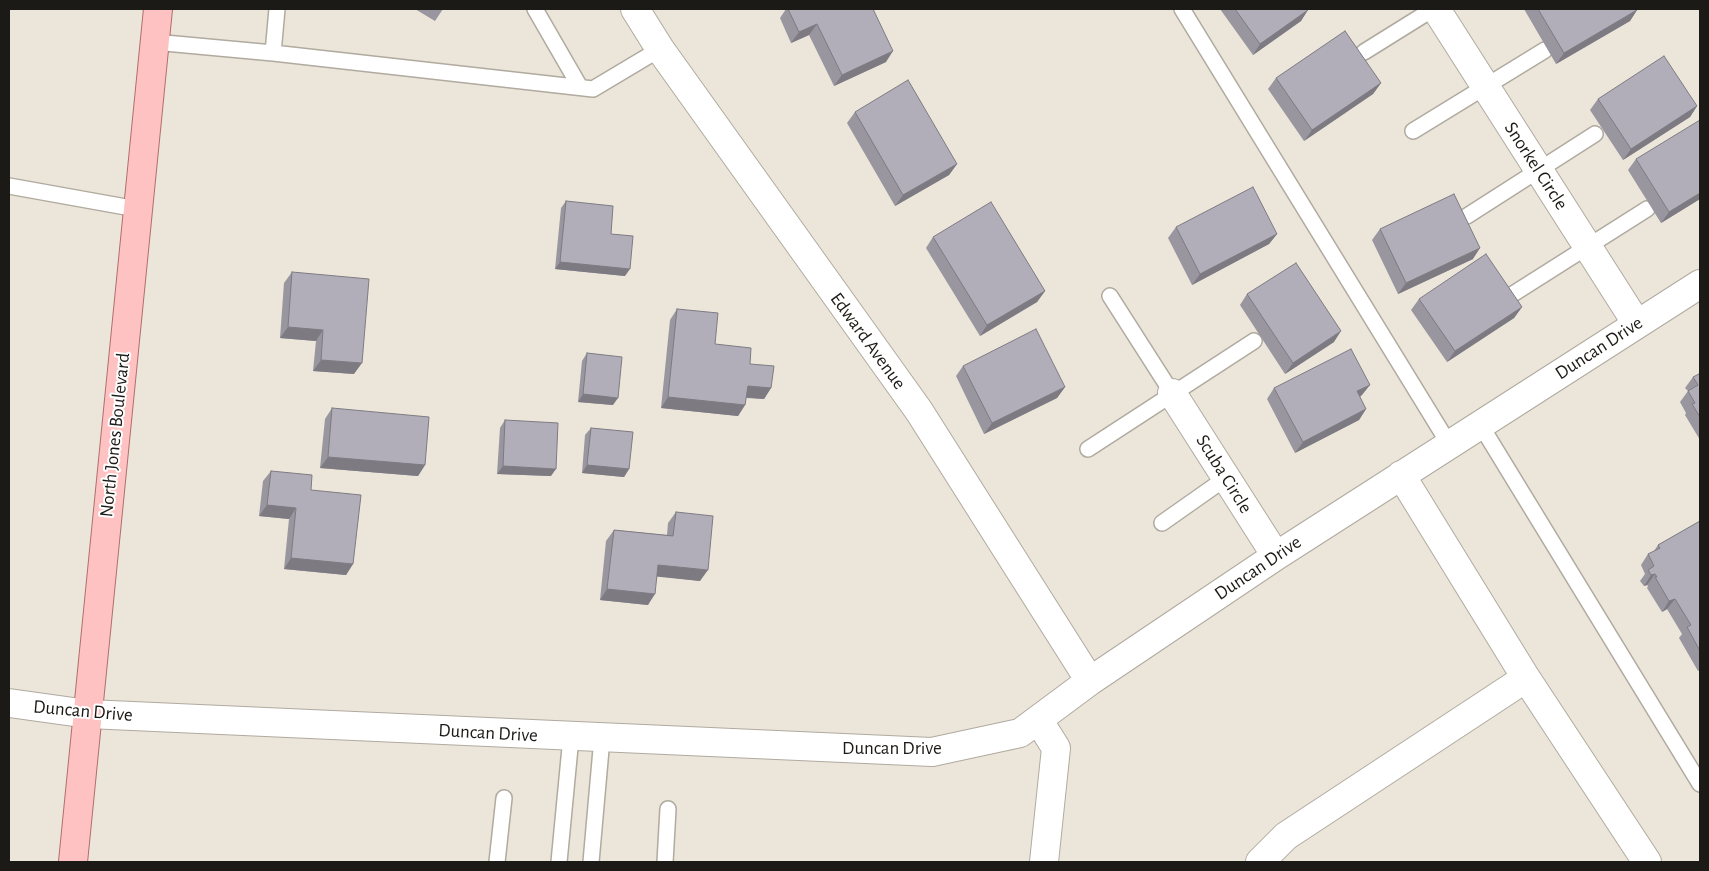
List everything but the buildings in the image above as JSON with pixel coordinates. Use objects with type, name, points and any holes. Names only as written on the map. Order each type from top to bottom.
[{"type":"main road","name":"North Jones Boulevard","points":[[73,862],[158,9]]},
{"type":"street","name":"Edward Avenue","points":[[635,9],[660,49],[919,411],[1090,681]]},
{"type":"street","name":"Snorkel Circle","points":[[1435,9],[1540,170],[1636,324]]},
{"type":"street","name":"Duncan Drive","points":[[9,703],[88,714],[932,752],[1020,733],[1039,721],[1090,681],[1276,556],[1700,284]]},
{"type":"street","name":"Scuba Circle","points":[[1172,393],[1276,556]]},
{"type":"street","points":[[1401,475],[1526,678],[1648,862]]},
{"type":"street","points":[[1260,862],[1286,836],[1526,678]]},
{"type":"street","points":[[1039,721],[1056,748],[1044,862]]},
{"type":"lane","points":[[273,53],[277,9]]},
{"type":"lane","points":[[535,9],[580,87]]},
{"type":"lane","points":[[1182,9],[1450,444]]},
{"type":"lane","points":[[1364,52],[1435,9]]},
{"type":"lane","points":[[154,42],[273,53],[593,89],[660,49]]},
{"type":"lane","points":[[1413,131],[1486,88],[1545,50]]},
{"type":"lane","points":[[1468,216],[1595,134]]},
{"type":"lane","points":[[9,186],[137,209]]},
{"type":"lane","points":[[1512,294],[1647,209]]},
{"type":"lane","points":[[1110,296],[1172,393]]},
{"type":"lane","points":[[1088,449],[1254,341]]},
{"type":"lane","points":[[1480,424],[1700,784]]},
{"type":"lane","points":[[1162,523],[1226,478]]},
{"type":"lane","points":[[559,862],[571,736]]},
{"type":"lane","points":[[591,862],[602,738]]},
{"type":"lane","points":[[497,862],[504,798]]},
{"type":"lane","points":[[664,862],[668,809]]}]
